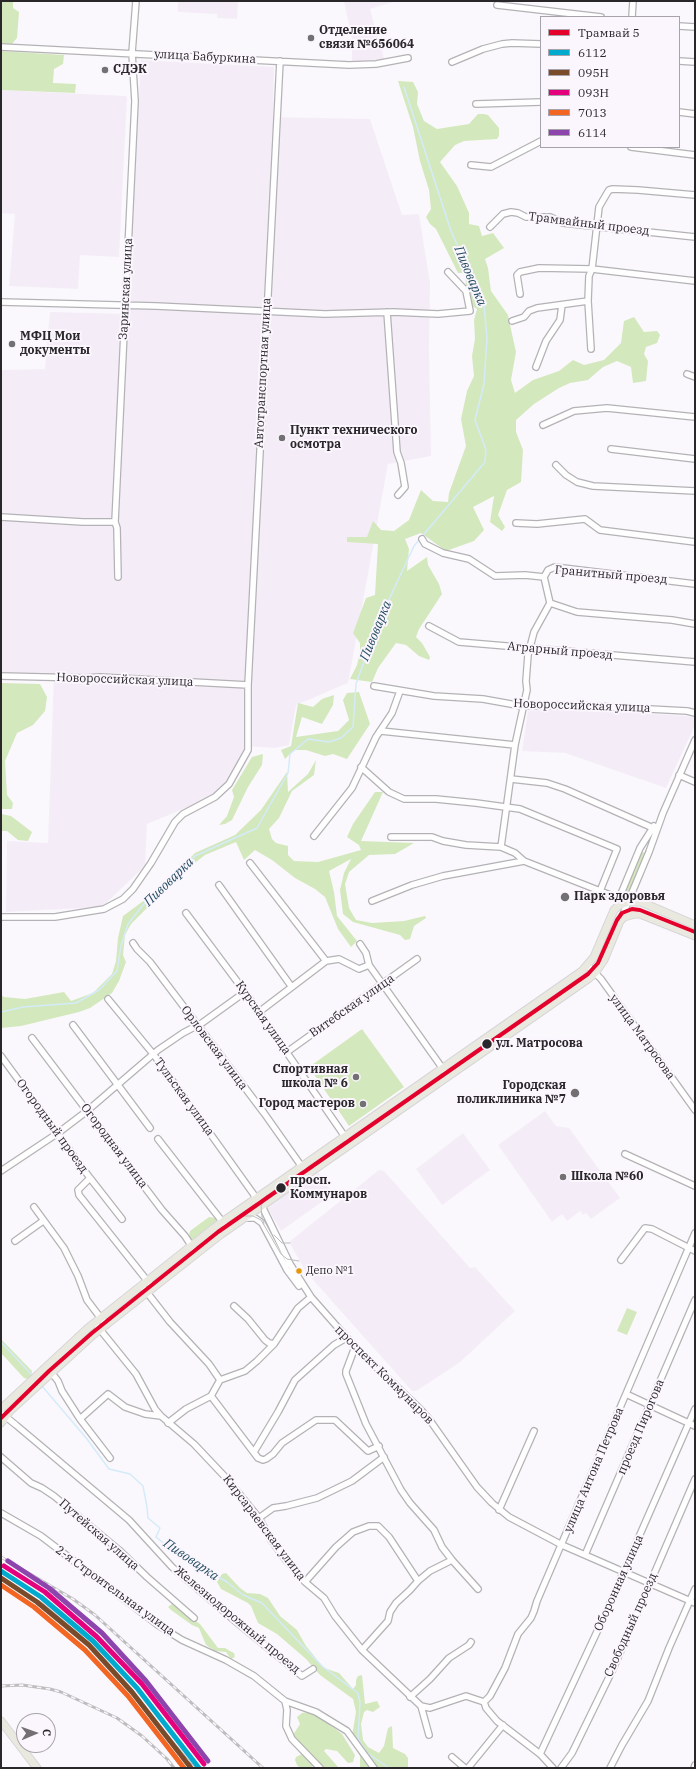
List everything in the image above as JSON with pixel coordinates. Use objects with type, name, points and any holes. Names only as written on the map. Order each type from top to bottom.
[{"type":"main road","points":[[1,1409],[43,1368],[95,1323],[222,1222],[588,966],[594,957],[614,910],[624,903],[640,902],[695,925]]},
{"type":"main road","points":[[1,1423],[3,1415],[100,1330],[228,1229],[510,1033],[595,972],[604,960],[620,921],[624,918],[635,914],[645,915],[695,936]]},
{"type":"main road","points":[[1,1722],[37,1768]]},
{"type":"street","name":"Заринская улица","points":[[118,577],[117,528],[115,522],[135,101],[132,54],[136,1]]},
{"type":"street","points":[[632,16],[633,1]]},
{"type":"street","points":[[498,5],[592,16]]},
{"type":"street","points":[[680,26],[695,27]]},
{"type":"street","points":[[452,62],[502,44],[540,44]]},
{"type":"street","name":"улица Бабуркина","points":[[1,47],[364,65],[408,58]]},
{"type":"street","name":"Автотранспортная улица","points":[[1,917],[55,917],[104,909],[123,899],[133,889],[182,814],[215,798],[229,784],[248,750],[248,686],[280,61]]},
{"type":"street","points":[[680,61],[695,62]]},
{"type":"street","points":[[476,104],[540,102]]},
{"type":"street","points":[[680,112],[695,114]]},
{"type":"street","points":[[471,165],[491,167],[540,142]]},
{"type":"street","points":[[639,148],[695,155]]},
{"type":"street","points":[[591,349],[588,301],[589,276],[592,269],[599,207],[609,190],[638,190],[695,196]]},
{"type":"street","name":"Трамвайный проезд","points":[[490,227],[503,214],[511,212],[518,213],[526,217],[550,217],[563,223],[597,228],[695,237]]},
{"type":"street","points":[[520,294],[517,275],[520,272],[539,268],[592,269],[695,281]]},
{"type":"street","points":[[1,302],[125,305],[325,314],[387,312],[438,314],[470,311],[466,291],[448,272]]},
{"type":"street","points":[[512,321],[524,317],[529,311],[537,308],[588,301]]},
{"type":"street","points":[[536,367],[546,341],[560,320],[562,305]]},
{"type":"street","points":[[387,312],[397,452],[405,487],[398,495]]},
{"type":"street","points":[[687,374],[695,377]]},
{"type":"street","points":[[543,425],[574,411],[607,408],[695,417]]},
{"type":"street","points":[[611,449],[695,459]]},
{"type":"street","points":[[556,465],[566,475],[577,482],[593,486],[695,491]]},
{"type":"street","points":[[1,517],[83,522],[115,522]]},
{"type":"street","points":[[516,522],[537,524],[587,520],[600,530],[695,542]]},
{"type":"street","name":"Гранитный проезд","points":[[422,539],[425,544],[443,553],[469,559],[494,576],[525,575],[544,577],[548,570],[555,567],[695,584]]},
{"type":"street","points":[[501,847],[515,745],[522,706],[527,690],[526,680],[528,655],[534,632],[550,603],[544,577]]},
{"type":"street","points":[[550,603],[577,612],[672,620],[695,624]]},
{"type":"street","name":"Аграрный проезд","points":[[429,626],[459,642],[695,662]]},
{"type":"street","name":"Новороссийская улица","points":[[1,676],[85,678],[100,676],[248,686]]},
{"type":"street","name":"Новороссийская улица","points":[[374,686],[434,696],[483,699],[522,706],[574,705],[695,712]]},
{"type":"street","points":[[314,836],[352,788],[361,767],[392,713],[400,691]]},
{"type":"street","points":[[381,731],[515,745]]},
{"type":"street","points":[[624,903],[649,852],[663,812],[695,740]]},
{"type":"street","points":[[361,767],[389,792],[404,799],[436,799],[476,802],[506,808],[520,809],[617,849],[600,891]]},
{"type":"street","points":[[679,775],[695,782]]},
{"type":"street","points":[[511,779],[547,783],[591,800],[653,828]]},
{"type":"street","points":[[620,921],[640,848],[663,812]]},
{"type":"street","points":[[391,837],[432,837],[443,841],[466,845],[501,847],[515,853],[524,861],[600,891],[624,903],[635,914]]},
{"type":"street","points":[[372,901],[412,885],[443,876],[524,861]]},
{"type":"street","points":[[250,863],[326,961]]},
{"type":"street","points":[[219,885],[292,986]]},
{"type":"street","name":"Курская улица","points":[[186,913],[245,992],[350,1144]]},
{"type":"street","name":"Орловская улица","points":[[133,943],[150,962],[307,1174]]},
{"type":"street","points":[[360,944],[366,953],[368,965],[448,1076]]},
{"type":"street","points":[[259,1012],[326,961],[339,959],[359,969],[368,965]]},
{"type":"street","name":"Витебская улица","points":[[287,1052],[417,959]]},
{"type":"street","name":"улица Матросова","points":[[588,966],[595,972],[695,1110]]},
{"type":"street","points":[[1,1171],[58,1133],[87,1111],[182,1033],[197,1026],[245,992]]},
{"type":"street","name":"Тульская улица","points":[[108,999],[154,1055],[262,1206]]},
{"type":"street","points":[[73,1025],[150,1128]]},
{"type":"street","points":[[505,1025],[510,1033]]},
{"type":"street","name":"Огородная улица","points":[[32,1038],[162,1210],[185,1236],[196,1254]]},
{"type":"street","name":"Огородный проезд","points":[[1,1056],[90,1178],[78,1190],[79,1196],[153,1288]]},
{"type":"street","points":[[158,1138],[228,1229]]},
{"type":"street","points":[[625,1154],[695,1186]]},
{"type":"street","points":[[90,1178],[122,1219]]},
{"type":"street","points":[[254,1212],[253,1204],[257,1198]]},
{"type":"street","name":"проспект Коммунаров","points":[[262,1206],[290,1264],[310,1297]]},
{"type":"street","points":[[34,1207],[64,1248],[78,1276],[87,1300],[106,1325]]},
{"type":"street","name":"проспект Коммунаров","points":[[254,1212],[289,1274],[346,1338],[420,1409],[477,1487],[499,1510],[562,1545],[692,1602]]},
{"type":"street","points":[[243,1219],[251,1217],[258,1220]]},
{"type":"street","points":[[15,1241],[43,1221]]},
{"type":"street","points":[[621,1260],[645,1228],[652,1229],[695,1251]]},
{"type":"street","name":"улица Антона Петрова","points":[[484,1702],[490,1696],[505,1668],[518,1634],[531,1618],[695,1233]]},
{"type":"street","points":[[142,1286],[170,1322],[209,1364],[220,1380]]},
{"type":"street","points":[[168,1423],[186,1409],[211,1396],[220,1380],[245,1371],[257,1361],[274,1344],[298,1308],[310,1297]]},
{"type":"street","name":"проезд Пирогова","points":[[585,1555],[695,1300]]},
{"type":"street","points":[[234,1306],[265,1340],[274,1344]]},
{"type":"street","name":"Кирсараевская улица","points":[[95,1323],[136,1374],[155,1410],[212,1461],[259,1518],[271,1540],[305,1582],[324,1598],[335,1616],[362,1650],[421,1706]]},
{"type":"street","points":[[254,1452],[295,1380],[334,1345],[346,1338]]},
{"type":"street","points":[[355,1347],[346,1374],[366,1424],[401,1490],[410,1503],[434,1530],[442,1547],[452,1560],[478,1589]]},
{"type":"street","points":[[43,1368],[49,1374],[80,1419],[110,1458]]},
{"type":"street","points":[[80,1419],[108,1394],[125,1407],[145,1414],[161,1416]]},
{"type":"street","points":[[626,1394],[692,1424]]},
{"type":"street","points":[[211,1396],[258,1458],[266,1459],[282,1442],[301,1431],[311,1422],[322,1420],[335,1420],[366,1450],[371,1450],[378,1446]]},
{"type":"street","name":"Оборонная улица","points":[[540,1754],[692,1424],[695,1409]]},
{"type":"street","name":"Железнодорожный проезд","points":[[3,1415],[129,1520],[172,1567],[240,1626],[302,1676],[313,1669]]},
{"type":"street","points":[[499,1510],[534,1431]]},
{"type":"street","name":"Путейская улица","points":[[1,1457],[31,1483],[54,1496],[119,1550],[194,1618]]},
{"type":"street","points":[[259,1518],[273,1508],[317,1498],[352,1481],[384,1457]]},
{"type":"street","name":"Свободный проезд","points":[[561,1768],[572,1753],[613,1669],[695,1480]]},
{"type":"street","name":"2-я Строительная улица","points":[[1,1513],[41,1536],[158,1625],[182,1640],[226,1660],[254,1676],[285,1701]]},
{"type":"street","points":[[305,1582],[336,1547],[353,1532],[369,1526],[378,1526],[389,1537],[418,1581]]},
{"type":"street","points":[[362,1650],[388,1621],[390,1612],[396,1602],[430,1572],[452,1560]]},
{"type":"street","points":[[610,1768],[648,1701],[669,1648],[692,1602],[695,1589]]},
{"type":"street","points":[[410,1697],[430,1679],[449,1658],[469,1645],[471,1642]]},
{"type":"street","points":[[429,1735],[421,1706],[430,1708],[466,1696],[484,1702],[490,1713],[503,1726],[540,1754],[553,1768]]},
{"type":"street","points":[[285,1701],[287,1710],[286,1726],[292,1739],[320,1768]]},
{"type":"street","points":[[285,1701],[316,1712],[347,1732],[374,1768]]},
{"type":"street","points":[[452,1757],[467,1768],[503,1726]]},
{"type":"shaded area","points":[[178,1],[238,1],[237,19],[217,18],[217,14],[178,12]]},
{"type":"shaded area","points":[[344,1],[396,1],[370,9],[384,59],[352,62],[352,40]]},
{"type":"shaded area","points":[[141,60],[274,67],[273,117],[370,119],[402,215],[419,214],[430,283],[429,349],[431,456],[388,464],[348,683],[296,705],[289,745],[275,748],[245,746],[238,766],[228,781],[212,797],[147,824],[145,866],[102,907],[6,912],[7,841],[48,843],[54,674],[1,673],[1,370],[45,369],[50,312],[127,314]]},
{"type":"shaded area","points":[[1,90],[126,96],[127,98],[119,257],[80,255],[78,289],[9,286],[15,214],[1,213]]},
{"type":"shaded area","points":[[559,708],[686,716],[695,718],[695,725],[666,788],[565,753],[522,751],[528,711]]},
{"type":"shaded area","name":"Школа №60","points":[[545,1111],[556,1126],[569,1128],[620,1198],[591,1219],[586,1213],[583,1215],[580,1211],[567,1221],[562,1214],[552,1222],[498,1145]]},
{"type":"shaded area","points":[[463,1133],[490,1170],[442,1205],[416,1169]]},
{"type":"shaded area","points":[[379,1170],[384,1171],[470,1268],[475,1267],[515,1311],[459,1363],[416,1391],[412,1391],[306,1272],[289,1242]]},
{"type":"shaded area","points":[[318,1172],[333,1194],[281,1231],[267,1207]]},
{"type":"green space","points":[[1,1],[13,1],[13,8],[19,12],[17,38],[12,44],[1,43]]},
{"type":"green space","points":[[1,51],[64,55],[63,64],[54,69],[53,83],[76,84],[75,93],[1,90]]},
{"type":"green space","points":[[398,81],[413,82],[418,92],[417,104],[424,121],[437,129],[469,124],[478,114],[488,115],[499,128],[499,136],[497,139],[464,141],[455,145],[440,162],[457,186],[469,213],[469,224],[479,226],[482,236],[493,233],[504,248],[485,259],[488,268],[491,291],[508,315],[516,352],[511,380],[515,393],[533,380],[559,371],[573,360],[584,365],[604,360],[621,343],[624,321],[634,317],[644,332],[657,331],[660,335],[657,343],[646,347],[644,354],[648,361],[646,381],[633,383],[631,367],[617,361],[603,367],[588,380],[570,383],[559,388],[534,404],[516,420],[516,432],[523,450],[521,482],[507,490],[498,515],[505,527],[502,531],[490,522],[494,496],[473,507],[484,530],[474,541],[446,551],[421,533],[405,539],[409,549],[407,571],[427,557],[428,565],[439,584],[442,594],[419,629],[416,637],[422,643],[430,657],[429,660],[419,656],[406,645],[396,643],[378,668],[372,682],[350,679],[357,665],[360,653],[360,643],[353,633],[366,598],[375,595],[378,544],[347,542],[347,537],[367,537],[373,521],[381,530],[394,531],[409,520],[421,490],[433,501],[448,502],[449,493],[466,446],[461,419],[467,391],[474,376],[472,356],[475,339],[474,320],[477,309],[472,306],[464,294],[466,286],[465,273],[458,273],[436,229],[430,224],[426,217],[431,209],[429,190],[420,161],[413,127]]},
{"type":"green space","points":[[1,683],[40,684],[47,697],[45,711],[33,725],[17,733],[5,761],[7,795],[13,803],[12,809],[1,809]]},
{"type":"green space","points":[[359,692],[370,724],[347,759],[333,754],[325,756],[306,750],[294,750],[285,759],[281,750],[291,746],[298,703],[313,707],[322,699],[334,695],[333,705],[322,724],[302,717],[296,737],[338,731],[349,720],[343,700],[347,693]]},
{"type":"green space","points":[[263,754],[262,765],[248,787],[232,820],[225,824],[219,825],[227,816],[234,797],[232,790],[252,757]]},
{"type":"green space","points":[[316,760],[314,775],[292,791],[279,818],[269,829],[272,839],[276,843],[288,846],[288,855],[294,861],[318,862],[361,850],[359,845],[347,837],[353,824],[375,792],[383,792],[361,841],[414,843],[395,854],[369,855],[349,872],[345,884],[349,908],[356,920],[372,923],[404,921],[425,916],[426,918],[414,926],[410,939],[405,940],[400,935],[353,922],[343,914],[340,890],[344,873],[351,859],[329,871],[334,892],[337,916],[357,941],[351,947],[338,929],[325,897],[255,850],[244,860],[236,842],[205,855],[192,865],[189,859],[195,853],[235,835],[261,810],[287,772],[288,792],[308,774]]},
{"type":"green space","points":[[1,814],[11,816],[32,832],[28,841],[18,840],[7,831],[1,831]]},
{"type":"green space","points":[[642,852],[646,853],[629,894],[625,892]]},
{"type":"green space","points":[[150,896],[150,905],[131,924],[125,935],[123,955],[126,962],[119,981],[112,993],[90,1008],[79,1012],[21,1026],[1,1028],[1,995],[4,997],[25,999],[64,992],[71,1001],[93,993],[112,974],[116,961],[118,938],[123,916]]},
{"type":"green space","name":"Спортивная школа № 6","points":[[362,1029],[404,1087],[349,1126],[309,1067]]},
{"type":"green space","points":[[209,1217],[215,1218],[218,1221],[193,1241],[189,1236],[190,1231]]},
{"type":"green space","points":[[627,1308],[637,1312],[627,1335],[617,1331]]},
{"type":"green space","points":[[1,1339],[32,1371],[31,1377],[28,1379],[24,1378],[1,1353]]},
{"type":"green space","points":[[226,1573],[240,1588],[247,1593],[260,1594],[268,1598],[280,1616],[297,1630],[306,1646],[324,1668],[339,1673],[353,1689],[356,1685],[358,1676],[362,1675],[365,1704],[377,1701],[380,1707],[373,1712],[367,1710],[364,1712],[361,1724],[363,1740],[368,1747],[379,1753],[384,1746],[388,1728],[392,1726],[393,1748],[405,1754],[408,1758],[408,1768],[360,1768],[360,1756],[353,1744],[352,1736],[356,1712],[353,1699],[320,1675],[306,1659],[277,1634],[258,1623],[251,1606],[248,1603],[221,1589],[217,1582],[222,1574]]},
{"type":"green space","points":[[172,1604],[200,1624],[218,1648],[225,1648],[234,1653],[235,1657],[231,1659],[226,1652],[215,1651],[206,1645],[199,1628],[192,1625],[171,1610],[168,1607]]},
{"type":"green space","points":[[308,1712],[316,1714],[342,1734],[355,1755],[353,1762],[348,1763],[337,1751],[326,1749],[324,1751],[339,1768],[322,1768],[313,1763],[312,1768],[300,1768],[297,1765],[295,1760],[296,1757],[302,1754],[310,1753],[293,1735],[300,1724],[297,1717],[302,1713]]},
{"type":"waterway","name":"Пивоварка","points":[[1,1012],[23,1007],[76,1003],[99,990],[117,971],[121,946],[128,924],[143,905],[195,856],[257,828],[288,773],[290,754],[308,739],[329,742],[341,738],[353,727],[356,684],[378,623],[414,546],[485,462],[486,450],[475,420],[484,384],[487,338],[484,305],[451,231],[404,87]]},
{"type":"waterway","name":"Пивоварка","points":[[1,1342],[33,1376]]},
{"type":"waterway","name":"Пивоварка","points":[[42,1386],[87,1439],[109,1469],[130,1474],[143,1486],[148,1518],[160,1528],[156,1537],[167,1546],[227,1582],[243,1595],[262,1603],[322,1666],[358,1693],[360,1703],[358,1739],[367,1753],[389,1768]]},
{"type":"tram line","name":"5","points":[[1,1418],[49,1371],[92,1333],[218,1232],[588,974],[598,963],[617,920],[622,913],[632,909],[640,910],[695,932]]},
{"type":"tram line","points":[[264,1224],[261,1206],[267,1195]]},
{"type":"tram line","points":[[241,1216],[253,1216],[261,1220],[281,1254],[287,1259],[299,1261]]},
{"type":"tram line","points":[[274,1235],[282,1243],[290,1243]]},
{"type":"railway","points":[[1,1557],[73,1599],[95,1615],[263,1768]]},
{"type":"railway","points":[[1,1577],[42,1604],[81,1637],[102,1658],[194,1768]]},
{"type":"railway","points":[[1,1686],[22,1685],[61,1692],[117,1718],[142,1736],[167,1759],[174,1768]]},
{"type":"railway","points":[[149,1723],[173,1753]]},
{"type":"transit line","name":"6114","points":[[8,1561],[49,1588],[102,1633],[146,1681],[208,1761]]},
{"type":"transit line","name":"093Н","points":[[4,1566],[45,1592],[97,1637],[142,1684],[204,1764]]},
{"type":"transit line","name":"6112","points":[[1,1571],[41,1597],[93,1641],[137,1688],[199,1768]]},
{"type":"transit line","name":"095Н","points":[[1,1578],[37,1602],[89,1645],[132,1692],[191,1768]]},
{"type":"transit line","name":"7013","points":[[1,1585],[34,1607],[85,1650],[128,1696],[184,1768]]},
{"type":"place","name":"Отделение связи №656064","points":[[311,38]]},
{"type":"place","name":"СДЭК","points":[[105,70]]},
{"type":"place","name":"МФЦ Мои документы","points":[[12,344]]},
{"type":"place","name":"Пункт технического осмотра","points":[[282,438]]},
{"type":"place","name":"Парк здоровья","points":[[565,897]]},
{"type":"place","name":"ул. Матросова","points":[[487,1044]]},
{"type":"place","name":"Спортивная школа № 6","points":[[356,1077]]},
{"type":"place","name":"Городская поликлиника №7","points":[[575,1093]]},
{"type":"place","name":"Город мастеров","points":[[363,1104]]},
{"type":"place","name":"Школа №60","points":[[563,1177]]},
{"type":"place","name":"просп. Коммунаров","points":[[281,1188]]},
{"type":"place","name":"Депо №1","points":[[299,1271]]}]
